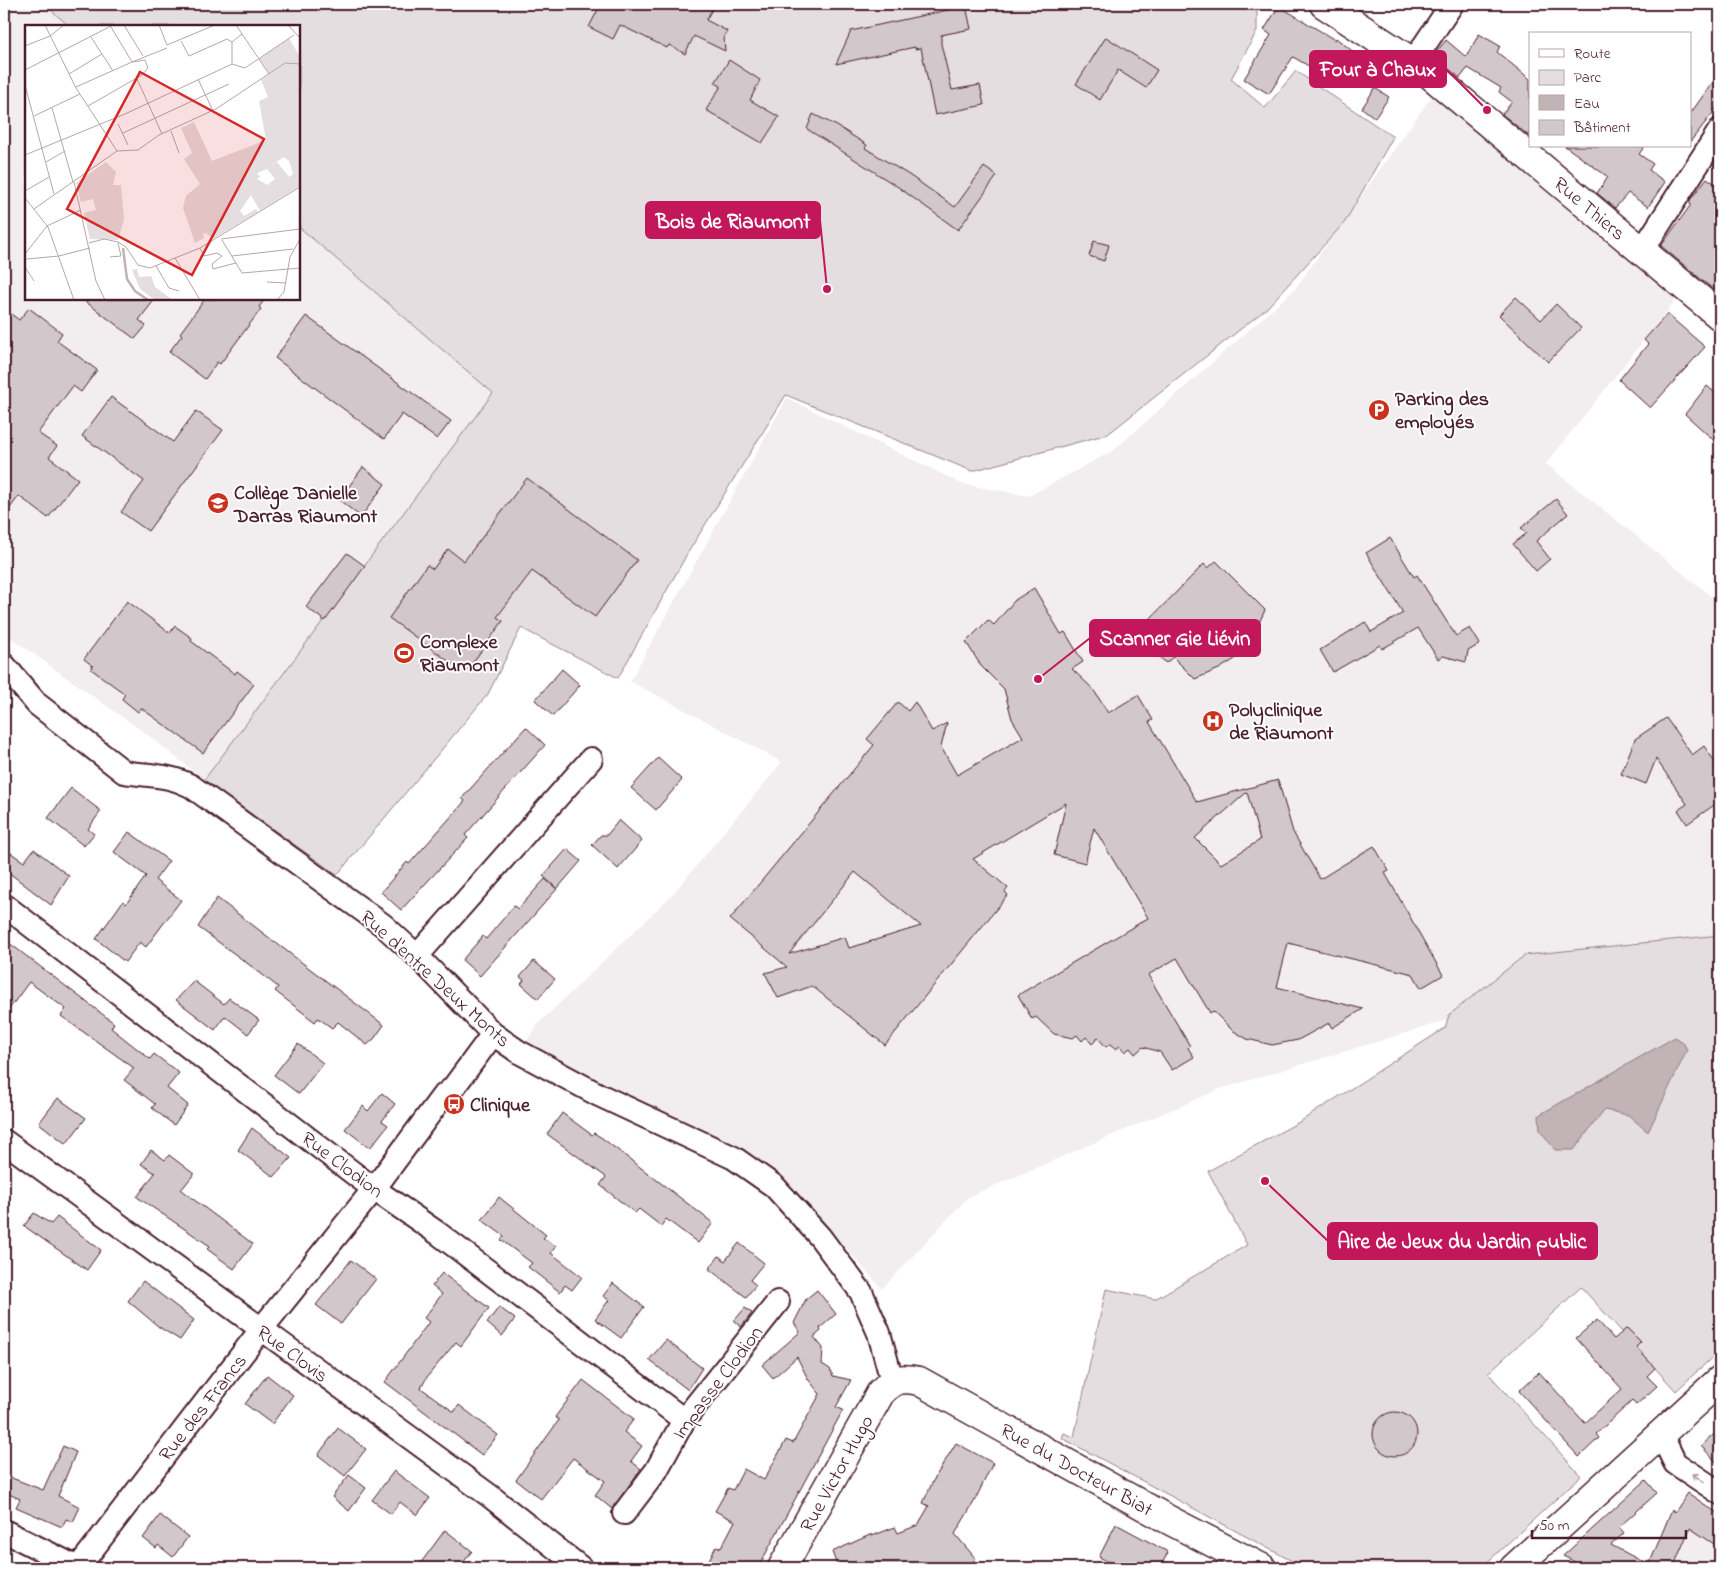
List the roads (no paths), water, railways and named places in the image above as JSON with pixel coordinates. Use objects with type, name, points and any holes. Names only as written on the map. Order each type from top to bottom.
[{"type":"street","name":"Rue Thiers","points":[[1324,4],[1413,62],[1720,316]]},
{"type":"street","points":[[1413,62],[1452,4]]},
{"type":"street","points":[[1642,251],[1720,130]]},
{"type":"street","name":"Rue d'entre Deux Monts","points":[[4,665],[36,704],[124,772],[141,775],[156,774],[179,780],[191,786],[383,925],[417,956],[493,1034],[519,1052],[566,1078],[734,1158],[774,1186],[820,1236],[861,1292],[879,1333],[892,1381]]},
{"type":"street","points":[[417,956],[591,759]]},
{"type":"street","name":"Rue Clodion","points":[[4,905],[374,1188],[439,1234],[684,1420]]},
{"type":"street","name":"Rue des Francs","points":[[78,1568],[493,1034]]},
{"type":"street","name":"Rue Clovis","points":[[4,1141],[490,1496],[581,1568]]},
{"type":"street","name":"Impasse Clodion","points":[[624,1514],[656,1471],[684,1420],[778,1302]]},
{"type":"street","name":"Rue du Docteur Biat","points":[[892,1381],[904,1377],[919,1381],[1056,1458],[1262,1568]]},
{"type":"street","points":[[1514,1568],[1720,1380]]},
{"type":"street","name":"Rue Victor Hugo","points":[[782,1568],[881,1392],[892,1381]]},
{"type":"street","points":[[1661,1434],[1675,1463]]},
{"type":"street","points":[[1632,1460],[1675,1463],[1720,1493]]},
{"type":"street","points":[[4,1531],[78,1568]]},
{"type":"water","points":[[1675,1037],[1683,1042],[1687,1050],[1648,1132],[1628,1115],[1604,1110],[1574,1150],[1555,1150],[1540,1130],[1539,1115]]},
{"type":"place","name":"Four à Chaux","points":[[1487,110]]},
{"type":"place","name":"Bois de Riaumont","points":[[827,289]]},
{"type":"place","name":"Parking des employés","points":[[1379,410]]},
{"type":"place","name":"Collège Danielle Darras Riaumont","points":[[218,503]]},
{"type":"place","name":"Complexe Riaumont","points":[[404,653]]},
{"type":"place","name":"Scanner Gie Liévin","points":[[1038,679]]},
{"type":"place","name":"Polyclinique de Riaumont","points":[[1213,721]]},
{"type":"place","name":"Clinique","points":[[454,1104]]},
{"type":"place","name":"Aire de Jeux du Jardin public","points":[[1265,1181]]}]
